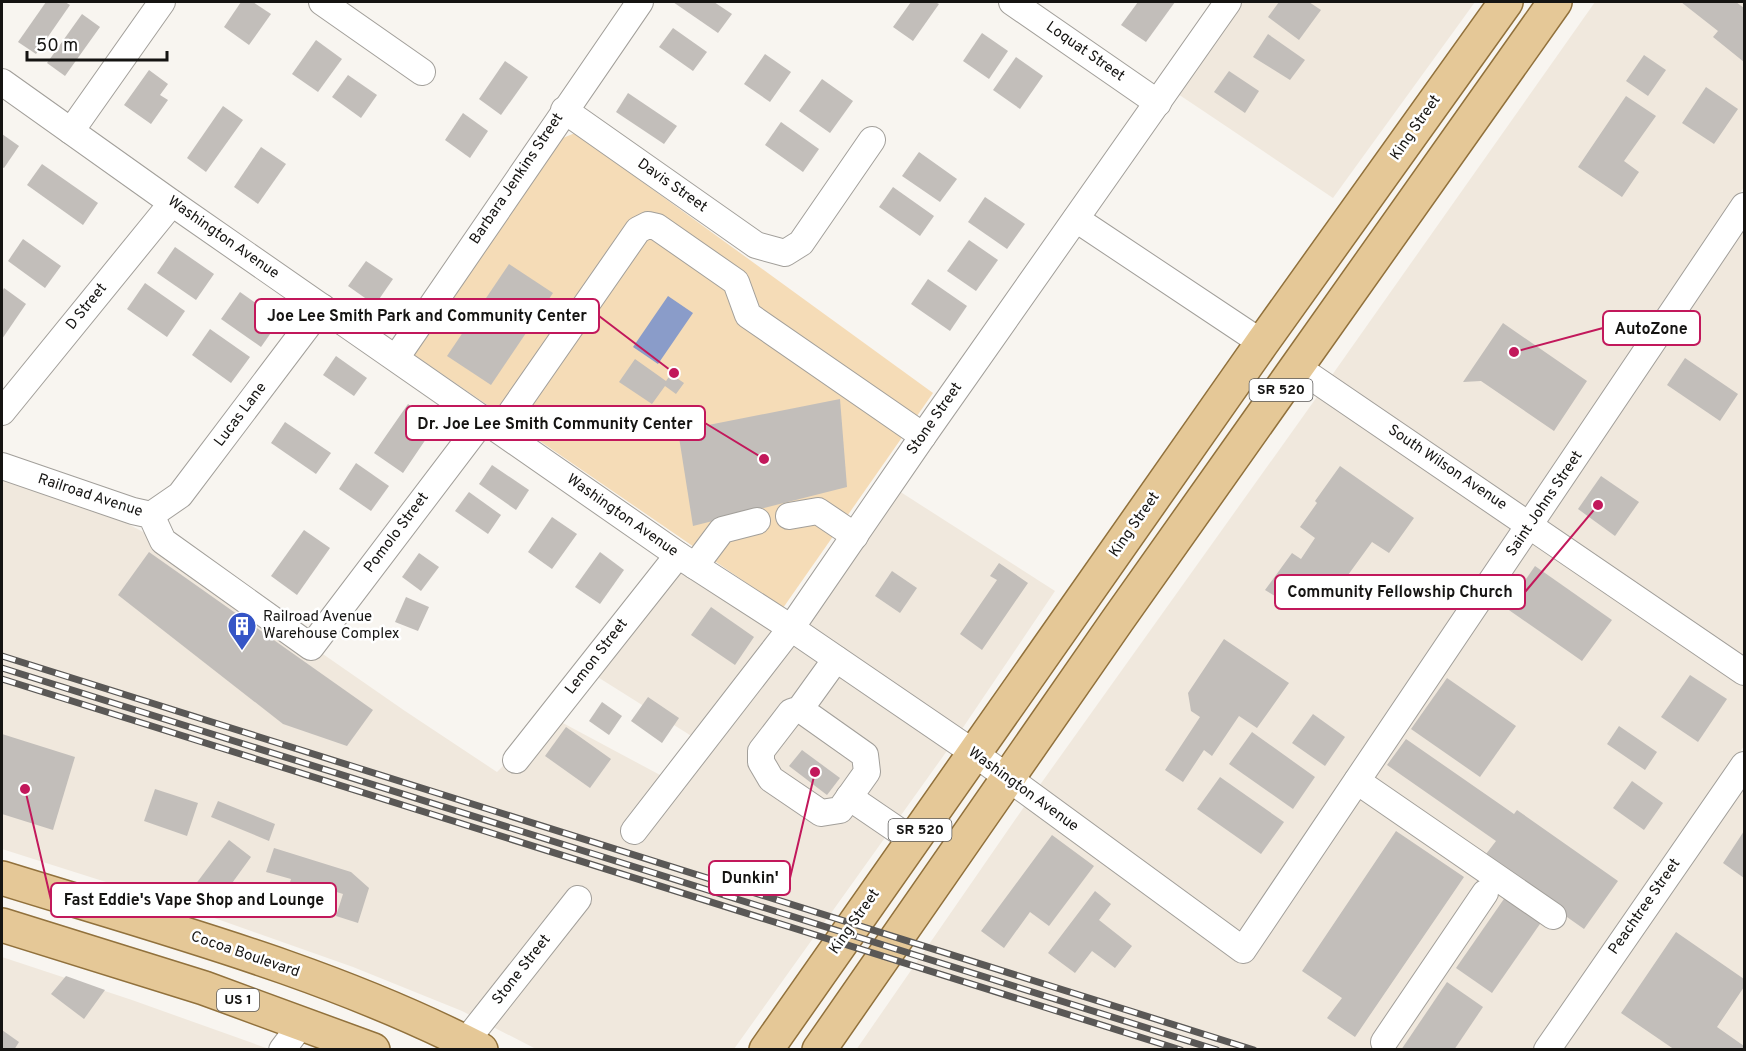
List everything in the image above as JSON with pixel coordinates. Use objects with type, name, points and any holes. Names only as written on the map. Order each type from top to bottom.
[{"type":"main road","name":"King Street","points":[[766,1050],[1262,343],[1506,2]]},
{"type":"main road","name":"SR 520","points":[[819,1050],[1165,553],[1555,2]]},
{"type":"main road","points":[[1297,367],[1293,353],[1295,339],[1314,305],[1381,203],[1396,172],[1406,142]]},
{"type":"main road","points":[[1165,553],[1178,521],[1202,477],[1253,392],[1261,372],[1262,343]]},
{"type":"main road","name":"Cocoa Boulevard","points":[[2,878],[231,949],[333,986],[473,1046]]},
{"type":"main road","points":[[3,927],[32,914],[83,903]]},
{"type":"main road","name":"US 1","points":[[3,927],[204,988],[303,1022],[373,1050]]},
{"type":"street","points":[[71,131],[162,2]]},
{"type":"street","points":[[322,2],[422,72]]},
{"type":"street","name":"Barbara Jenkins Street","points":[[396,358],[640,2]]},
{"type":"street","name":"Loquat Street","points":[[1012,2],[1158,103]]},
{"type":"street","name":"Stone Street","points":[[634,831],[792,628],[923,436],[1228,2]]},
{"type":"street","name":"Washington Avenue","points":[[2,82],[172,203],[687,560],[792,628],[974,753],[1243,950]]},
{"type":"street","name":"Davis Street","points":[[564,110],[756,245],[785,253],[801,243],[872,140]]},
{"type":"street","name":"D Street","points":[[2,412],[172,203]]},
{"type":"street","name":"Saint Johns Street","points":[[1243,950],[1744,206]]},
{"type":"street","points":[[1076,219],[1262,343]]},
{"type":"street","name":"Pomolo Street","points":[[310,646],[491,424],[638,230],[648,225],[657,227],[736,282],[748,315],[923,436]]},
{"type":"street","name":"Lucas Lane","points":[[151,515],[180,495],[322,307]]},
{"type":"street","name":"South Wilson Avenue","points":[[1297,367],[1744,672]]},
{"type":"street","name":"Railroad Avenue","points":[[2,466],[133,511],[151,515],[163,541],[310,646]]},
{"type":"street","points":[[789,516],[818,511],[855,536]]},
{"type":"street","name":"Lemon Street","points":[[516,760],[687,560],[722,530],[757,521]]},
{"type":"street","points":[[810,716],[836,659]]},
{"type":"street","points":[[834,808],[867,772],[866,755],[810,716],[791,712],[761,752],[761,762],[771,779],[834,808],[912,840]]},
{"type":"street","name":"Peachtree Street","points":[[1547,1050],[1744,765]]},
{"type":"street","points":[[1357,781],[1552,916]]},
{"type":"street","points":[[1384,1042],[1485,893]]},
{"type":"street","name":"Stone Street","points":[[473,1046],[578,899]]},
{"type":"street","points":[[282,1050],[303,1022]]},
{"type":"shaded area","points":[[1241,2],[1475,2],[1333,198],[1178,94]]},
{"type":"shaded area","points":[[1595,2],[1744,2],[1744,187],[1527,511],[1330,378]]},
{"type":"shaded area","points":[[575,133],[933,393],[783,608],[413,354],[558,140]]},
{"type":"shaded area","points":[[1744,225],[1744,661],[1545,523]]},
{"type":"shaded area","points":[[1319,394],[1516,527],[1239,936],[1037,789]]},
{"type":"shaded area","points":[[2,477],[103,511],[149,535],[157,548],[313,660],[320,652],[497,772],[505,764],[519,774],[561,722],[662,776],[620,832],[637,845],[794,642],[949,748],[734,1049],[536,1049],[462,1011],[353,967],[172,903],[2,849]]},
{"type":"shaded area","points":[[899,491],[1055,591],[960,732],[806,626]]},
{"type":"shaded area","points":[[1534,539],[1744,684],[1744,746],[1534,1049],[856,1050],[1026,804],[1247,964]]},
{"type":"shaded area","points":[[681,568],[776,630],[693,737],[596,676]]},
{"type":"shaded area","points":[[1744,784],[1744,1049],[1560,1050]]},
{"type":"shaded area","points":[[2,957],[132,1000],[269,1049],[2,1050]]},
{"type":"water","points":[[668,296],[693,313],[658,364],[633,347]]},
{"type":"building","points":[[46,2],[65,2],[70,5],[36,54],[18,42]]},
{"type":"building","points":[[241,2],[253,2],[271,14],[249,45],[224,27]]},
{"type":"building","points":[[673,2],[714,2],[732,14],[718,33]]},
{"type":"building","points":[[911,2],[939,4],[913,41],[893,27]]},
{"type":"building","points":[[1138,2],[1175,2],[1146,42],[1121,25]]},
{"type":"building","points":[[1279,2],[1309,2],[1321,10],[1299,40],[1268,17]]},
{"type":"building","points":[[1681,2],[1736,2],[1744,8],[1744,62],[1713,37],[1718,31]]},
{"type":"building","points":[[82,14],[100,27],[65,76],[47,63]]},
{"type":"building","points":[[673,28],[707,52],[693,71],[659,47]]},
{"type":"building","points":[[982,33],[1008,51],[989,79],[963,61]]},
{"type":"building","points":[[1268,34],[1305,60],[1290,80],[1253,57]]},
{"type":"building","points":[[316,40],[342,59],[318,92],[292,74]]},
{"type":"building","points":[[765,54],[791,72],[770,102],[744,84]]},
{"type":"building","points":[[1644,55],[1666,70],[1648,96],[1626,81]]},
{"type":"building","points":[[1016,57],[1043,76],[1020,109],[993,90]]},
{"type":"building","points":[[505,61],[528,77],[501,115],[479,99]]},
{"type":"building","points":[[149,70],[168,84],[160,95],[168,100],[151,124],[124,105]]},
{"type":"building","points":[[1229,71],[1259,91],[1245,113],[1214,92]]},
{"type":"building","points":[[348,75],[377,95],[361,118],[332,97]]},
{"type":"building","points":[[822,79],[853,101],[830,133],[799,111]]},
{"type":"building","points":[[1706,87],[1738,109],[1714,144],[1682,123]]},
{"type":"building","points":[[628,93],[677,126],[664,144],[616,112]]},
{"type":"building","points":[[1626,96],[1656,116],[1624,161],[1639,172],[1622,197],[1578,167]]},
{"type":"building","points":[[223,106],[243,120],[206,172],[187,158]]},
{"type":"building","points":[[463,113],[488,131],[470,158],[445,140]]},
{"type":"building","points":[[781,122],[819,149],[803,172],[765,145]]},
{"type":"building","points":[[2,134],[19,146],[4,168],[2,167]]},
{"type":"building","points":[[261,147],[286,164],[258,204],[234,187]]},
{"type":"building","points":[[919,152],[957,179],[940,202],[902,176]]},
{"type":"building","points":[[42,164],[98,203],[83,225],[27,185]]},
{"type":"building","points":[[893,187],[934,216],[920,236],[879,207]]},
{"type":"building","points":[[985,197],[1025,224],[1007,249],[968,222]]},
{"type":"building","points":[[23,239],[61,266],[45,288],[8,261]]},
{"type":"building","points":[[969,240],[998,260],[976,291],[947,271]]},
{"type":"building","points":[[175,247],[214,274],[196,300],[157,273]]},
{"type":"building","points":[[366,261],[393,279],[375,305],[348,286]]},
{"type":"building","points":[[509,264],[553,293],[491,385],[447,356]]},
{"type":"building","points":[[928,279],[967,306],[950,331],[911,304]]},
{"type":"building","points":[[145,283],[185,311],[167,337],[127,309]]},
{"type":"building","points":[[4,288],[26,304],[2,339],[2,292]]},
{"type":"building","points":[[240,292],[280,320],[261,347],[221,319]]},
{"type":"building","points":[[1503,323],[1587,381],[1554,431],[1481,381],[1463,382]]},
{"type":"building","points":[[210,329],[250,357],[231,383],[192,355]]},
{"type":"building","points":[[336,356],[367,378],[354,396],[323,375]]},
{"type":"building","points":[[1685,358],[1738,394],[1720,421],[1667,385]]},
{"type":"building","points":[[635,359],[666,381],[671,374],[684,383],[676,394],[665,386],[652,404],[619,382]]},
{"type":"building","points":[[840,399],[847,487],[693,526],[678,431]]},
{"type":"building","points":[[408,404],[428,419],[418,433],[426,439],[403,473],[374,453]]},
{"type":"building","points":[[285,422],[331,453],[316,474],[271,443]]},
{"type":"building","points":[[356,463],[389,486],[371,511],[339,489]]},
{"type":"building","points":[[492,465],[529,490],[516,510],[479,484]]},
{"type":"building","points":[[1340,466],[1414,518],[1389,553],[1372,542],[1340,586],[1336,581],[1316,609],[1285,588],[1278,598],[1265,590],[1292,553],[1301,559],[1315,538],[1300,527]]},
{"type":"building","points":[[1601,476],[1639,502],[1615,536],[1578,509]]},
{"type":"building","points":[[469,492],[501,515],[488,534],[455,511]]},
{"type":"building","points":[[552,517],[577,534],[552,569],[528,552]]},
{"type":"building","points":[[304,530],[330,548],[297,595],[271,576]]},
{"type":"building","name":"Railroad Avenue Warehouse Complex","points":[[149,552],[373,710],[347,746],[283,724],[118,595]]},
{"type":"building","points":[[600,552],[624,570],[600,604],[575,587]]},
{"type":"building","points":[[419,553],[439,567],[421,591],[402,577]]},
{"type":"building","points":[[999,563],[1028,583],[982,650],[960,634],[997,580],[990,576]]},
{"type":"building","points":[[1535,566],[1612,620],[1582,661],[1506,608]]},
{"type":"building","points":[[892,571],[917,588],[900,613],[875,596]]},
{"type":"building","points":[[406,597],[429,607],[418,631],[395,622]]},
{"type":"building","points":[[711,607],[754,637],[735,665],[691,635]]},
{"type":"building","points":[[1224,639],[1289,683],[1257,728],[1239,716],[1212,756],[1204,750],[1183,782],[1165,770],[1200,717],[1191,711],[1188,693]]},
{"type":"building","points":[[1690,675],[1727,699],[1698,742],[1661,717]]},
{"type":"building","points":[[1447,678],[1516,726],[1480,777],[1411,729]]},
{"type":"building","points":[[648,697],[679,718],[662,743],[631,721]]},
{"type":"building","points":[[602,702],[622,716],[609,735],[589,721]]},
{"type":"building","points":[[1313,714],[1345,737],[1325,766],[1292,743]]},
{"type":"building","points":[[1619,726],[1657,752],[1645,770],[1607,744]]},
{"type":"building","points":[[566,727],[611,759],[590,788],[545,756]]},
{"type":"building","points":[[1252,732],[1315,777],[1293,809],[1229,764]]},
{"type":"building","points":[[2,734],[75,757],[53,830],[2,814]]},
{"type":"building","points":[[1406,739],[1514,814],[1517,810],[1618,881],[1584,929],[1483,858],[1496,841],[1387,765]]},
{"type":"building","points":[[802,750],[840,778],[827,795],[789,766]]},
{"type":"building","points":[[1220,777],[1284,822],[1261,854],[1197,809]]},
{"type":"building","points":[[1632,781],[1663,803],[1644,830],[1613,808]]},
{"type":"building","points":[[155,789],[198,803],[187,836],[144,821]]},
{"type":"building","points":[[218,801],[275,824],[269,841],[211,817]]},
{"type":"building","points":[[1396,831],[1464,877],[1355,1037],[1327,1018],[1342,998],[1302,971]]},
{"type":"building","points":[[1744,831],[1744,878],[1723,863]]},
{"type":"building","points":[[1052,835],[1094,866],[1049,926],[1030,912],[1004,948],[981,931]]},
{"type":"building","points":[[229,840],[251,857],[219,901],[195,885]]},
{"type":"building","points":[[274,848],[351,872],[369,888],[358,923],[336,916],[343,894],[308,883],[300,906],[284,901],[291,879],[266,872]]},
{"type":"building","points":[[1095,891],[1111,904],[1099,920],[1132,946],[1115,968],[1092,951],[1075,973],[1048,953]]},
{"type":"building","points":[[1506,896],[1542,921],[1492,993],[1456,968]]},
{"type":"building","points":[[1676,932],[1744,979],[1744,987],[1717,1027],[1744,1046],[1744,1050],[1675,1050],[1621,1013]]},
{"type":"building","points":[[66,976],[105,990],[84,1019],[51,994]]},
{"type":"building","points":[[1447,982],[1483,1007],[1454,1050],[1401,1050]]},
{"type":"building","points":[[2,1030],[19,1042],[14,1050],[2,1050]]},
{"type":"railway","points":[[2,656],[1254,1050]]},
{"type":"railway","points":[[2,668],[1217,1050]]},
{"type":"railway","points":[[2,679],[1181,1050]]},
{"type":"place","name":"AutoZone","points":[[1514,352]]},
{"type":"place","name":"Joe Lee Smith Park and Community Center","points":[[674,373]]},
{"type":"place","name":"Dr. Joe Lee Smith Community Center","points":[[764,459]]},
{"type":"place","name":"Community Fellowship Church","points":[[1598,505]]},
{"type":"place","name":"Railroad Avenue Warehouse Complex","points":[[242,652]]},
{"type":"place","name":"Dunkin'","points":[[815,772]]},
{"type":"place","name":"Fast Eddie's Vape Shop and Lounge","points":[[25,789]]}]
